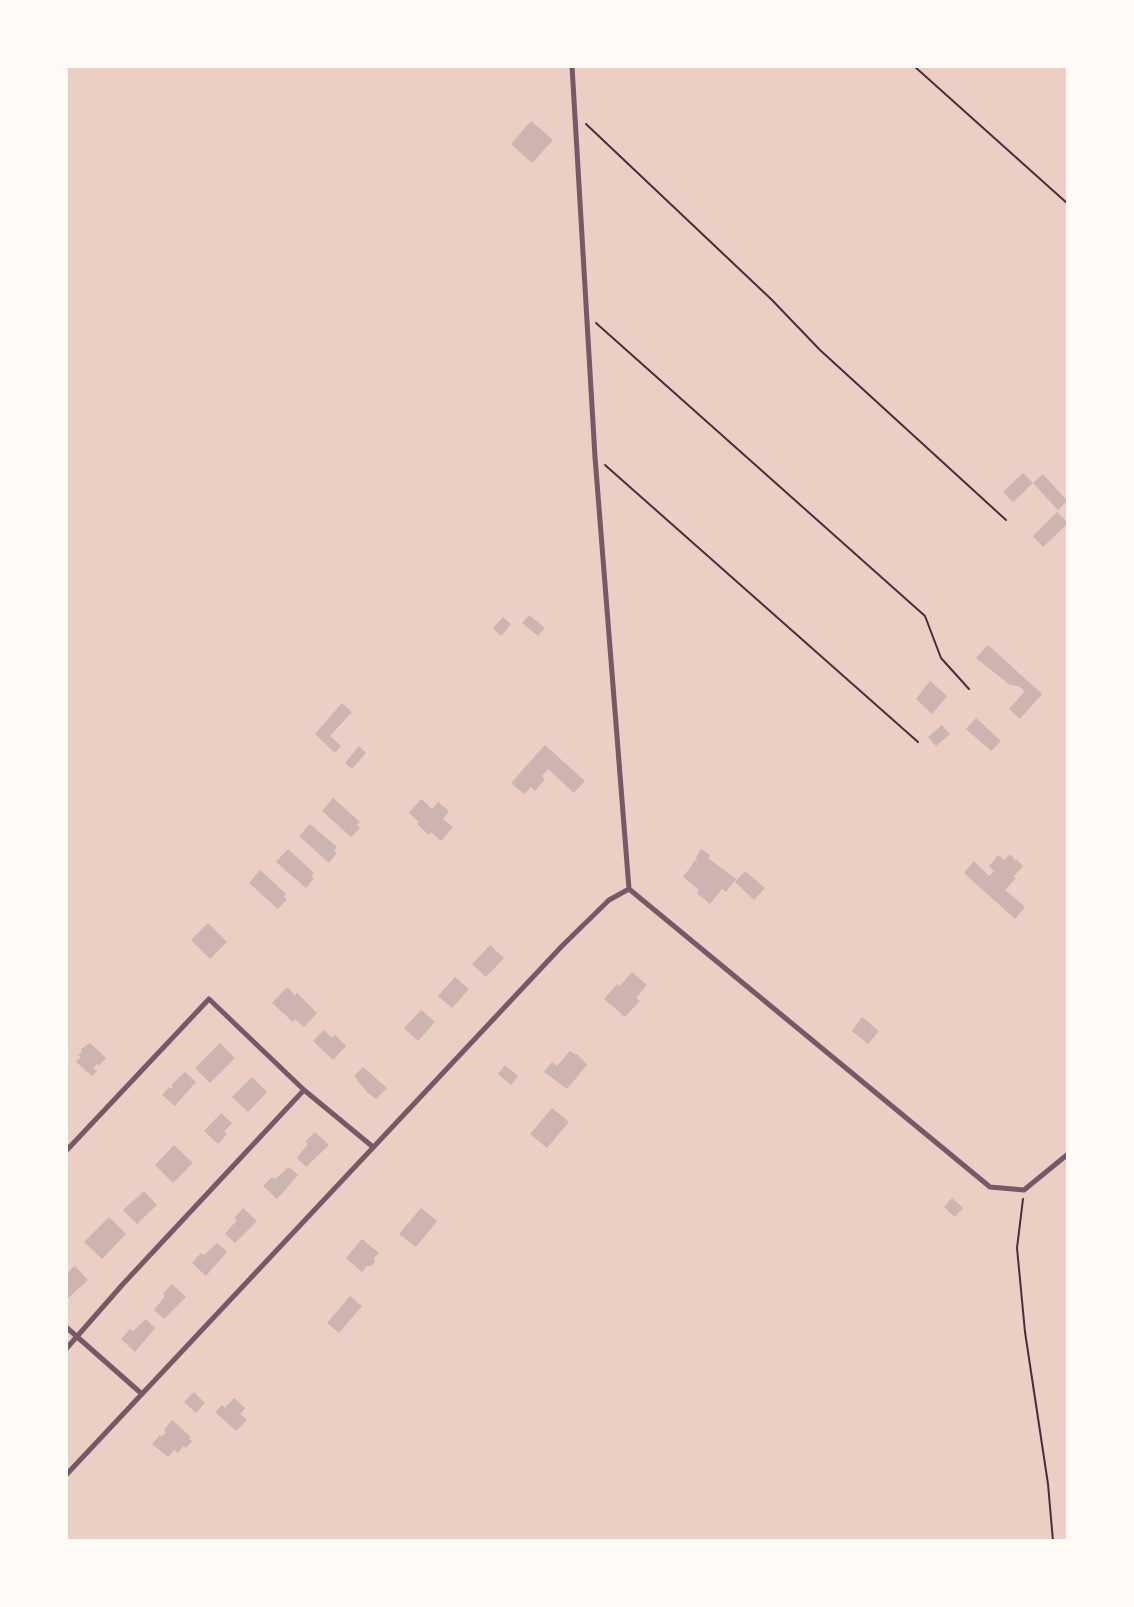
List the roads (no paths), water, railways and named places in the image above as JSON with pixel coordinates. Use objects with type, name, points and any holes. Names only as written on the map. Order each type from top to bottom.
[{"type":"street","points":[[572,66],[595,457],[629,889],[990,1187],[1024,1190],[1068,1154]]},
{"type":"street","points":[[66,1475],[587,920],[609,900],[629,889]]},
{"type":"street","points":[[66,1151],[209,999],[304,1090],[373,1147]]},
{"type":"street","points":[[66,1349],[304,1090]]},
{"type":"street","points":[[66,1327],[142,1394]]}]
